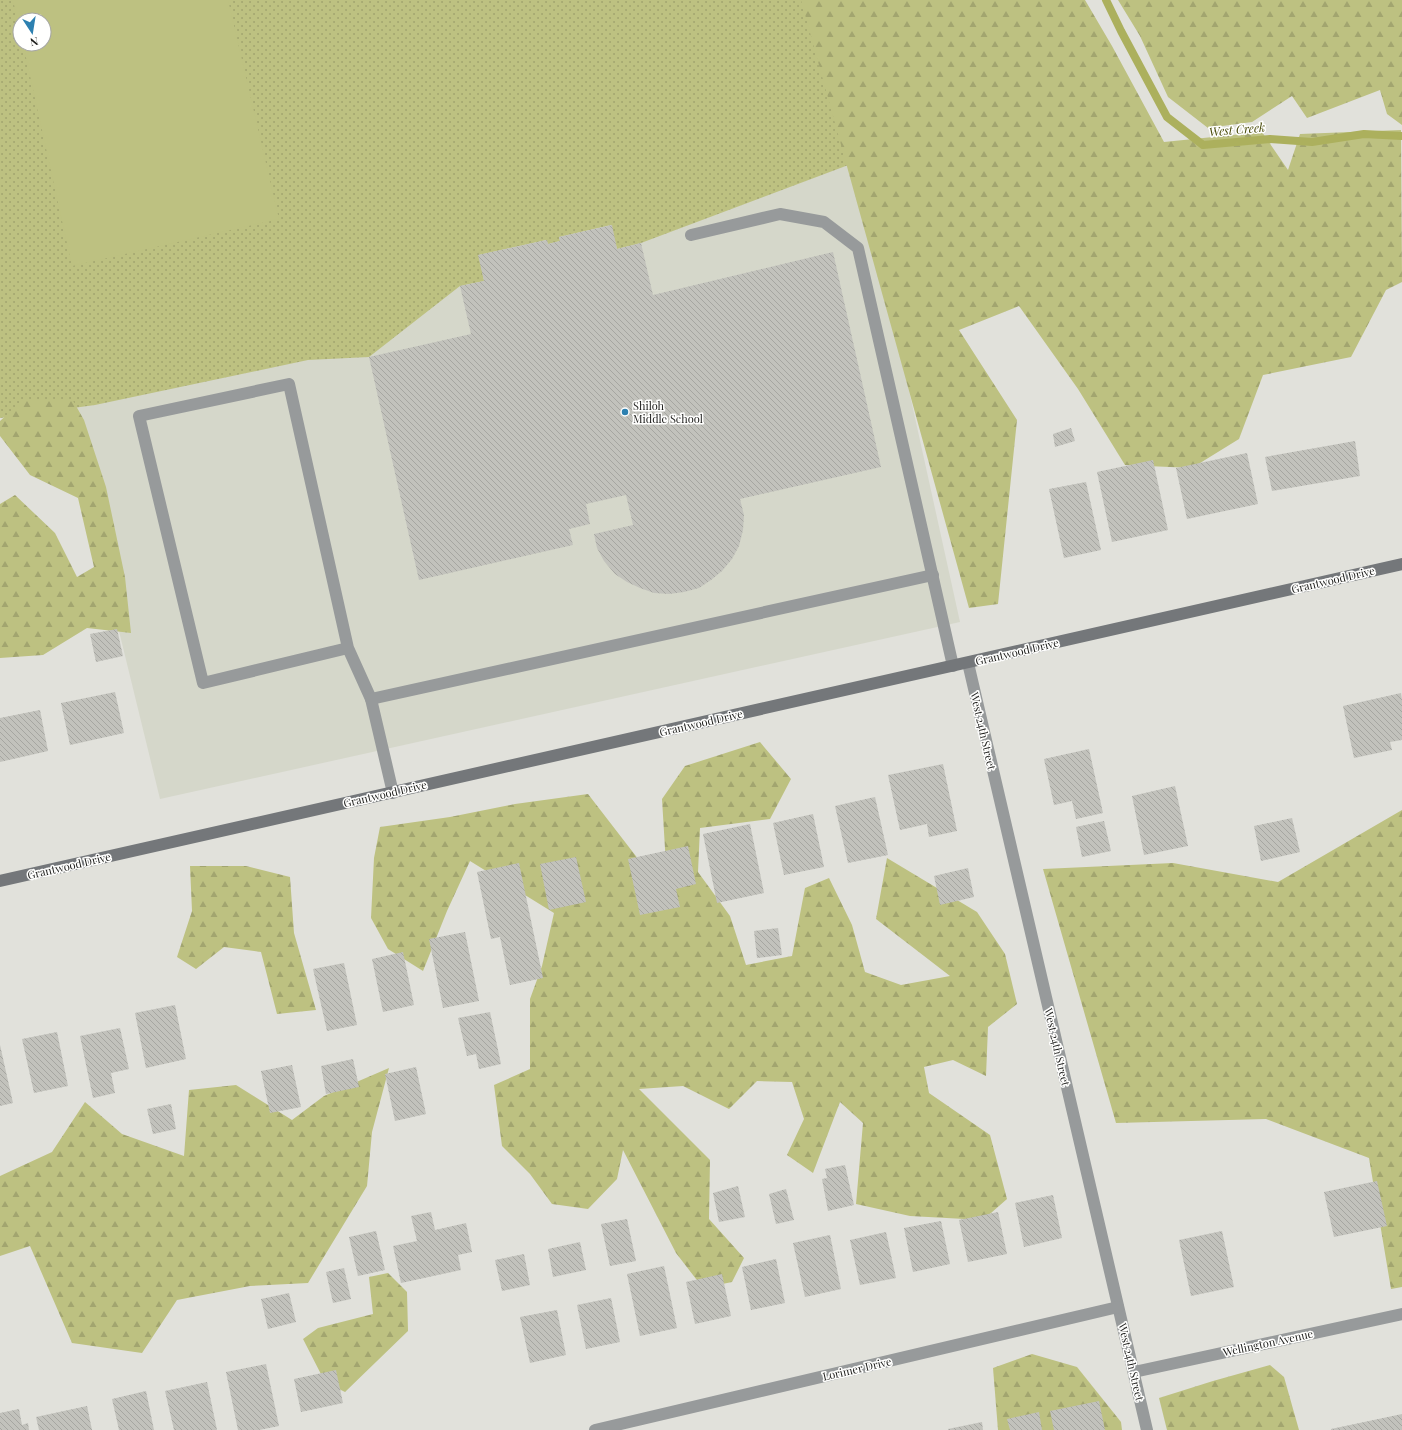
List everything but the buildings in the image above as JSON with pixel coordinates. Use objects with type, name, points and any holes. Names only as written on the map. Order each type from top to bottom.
[{"type":"street","points":[[691,235],[780,214],[824,222],[858,248],[953,666]]},
{"type":"street","points":[[348,648],[203,683],[139,416],[289,384],[348,648],[372,699],[393,793]]},
{"type":"street","name":"Grantwood Drive","points":[[0,881],[1402,564]]},
{"type":"street","points":[[372,699],[933,575]]},
{"type":"street","name":"West 24th Street","points":[[968,663],[1147,1430]]},
{"type":"street","name":"Lorimer Drive","points":[[595,1430],[1118,1308]]},
{"type":"street","name":"Wellington Avenue","points":[[1134,1372],[1402,1314]]},
{"type":"shaded area","points":[[0,0],[823,0],[960,622],[160,799],[67,418],[0,418]]},
{"type":"green space","points":[[0,0],[823,0],[859,161],[641,243],[617,249],[611,225],[559,237],[560,241],[548,244],[546,240],[479,255],[484,281],[460,286],[369,357],[308,360],[95,405],[0,418]]},
{"type":"green space","points":[[13,0],[228,0],[279,219],[72,266],[25,52],[52,52],[52,12],[16,12]]},
{"type":"green space","points":[[801,0],[1085,0],[1112,46],[1164,142],[1262,132],[1288,170],[1300,134],[1401,130],[1402,282],[1386,290],[1351,357],[1263,375],[1239,439],[1192,468],[1125,465],[1078,389],[1019,306],[959,330],[1017,420],[998,604],[969,608]]},
{"type":"green space","points":[[1118,0],[1402,0],[1402,125],[1387,114],[1380,90],[1307,118],[1292,96],[1252,122],[1208,128],[1168,97],[1140,36]]},
{"type":"green space","points":[[72,399],[84,420],[106,487],[125,577],[131,633],[87,628],[43,655],[0,658],[0,504],[15,495],[55,533],[77,577],[94,567],[78,498],[30,475],[0,436],[0,421],[22,401]]},
{"type":"green space","points":[[760,742],[791,779],[770,819],[700,828],[698,872],[730,916],[746,965],[792,956],[805,888],[829,878],[852,925],[865,972],[901,985],[950,976],[876,919],[887,858],[977,912],[1005,954],[1017,1004],[988,1027],[986,1076],[953,1060],[924,1067],[929,1093],[990,1135],[1007,1199],[983,1220],[910,1216],[856,1204],[863,1123],[840,1102],[813,1173],[787,1155],[804,1119],[792,1082],[757,1081],[729,1109],[683,1086],[639,1089],[710,1160],[709,1219],[744,1258],[732,1282],[703,1288],[676,1253],[623,1150],[617,1179],[588,1209],[552,1204],[530,1174],[502,1146],[494,1085],[530,1069],[530,999],[542,966],[554,913],[470,861],[447,911],[423,971],[388,949],[371,918],[374,858],[380,827],[450,817],[515,804],[588,794],[642,864],[666,865],[662,799],[685,766]]},
{"type":"green space","points":[[1402,810],[1402,1287],[1391,1289],[1369,1158],[1266,1119],[1116,1123],[1043,869],[1173,863],[1278,882]]},
{"type":"green space","points":[[190,866],[246,866],[290,877],[294,933],[316,1010],[277,1014],[261,952],[224,947],[196,969],[177,957],[192,911]]},
{"type":"green space","points":[[389,1068],[372,1132],[367,1186],[308,1283],[250,1286],[177,1300],[142,1353],[72,1343],[30,1246],[0,1256],[0,1176],[52,1152],[85,1102],[122,1134],[184,1156],[189,1090],[236,1085],[292,1120],[324,1096]]},
{"type":"green space","points":[[388,1273],[407,1292],[408,1331],[345,1392],[325,1382],[303,1339],[318,1328],[373,1314],[369,1277]]},
{"type":"green space","points":[[1032,1354],[1077,1367],[1121,1422],[1122,1430],[998,1430],[993,1368]]},
{"type":"green space","points":[[1270,1365],[1284,1377],[1299,1430],[1167,1430],[1159,1398]]},
{"type":"waterway","name":"West Creek","points":[[1106,0],[1167,117],[1203,145],[1270,139],[1312,142],[1364,134],[1402,136]]},
{"type":"place","name":"Shiloh Middle School","points":[[625,412]]}]
